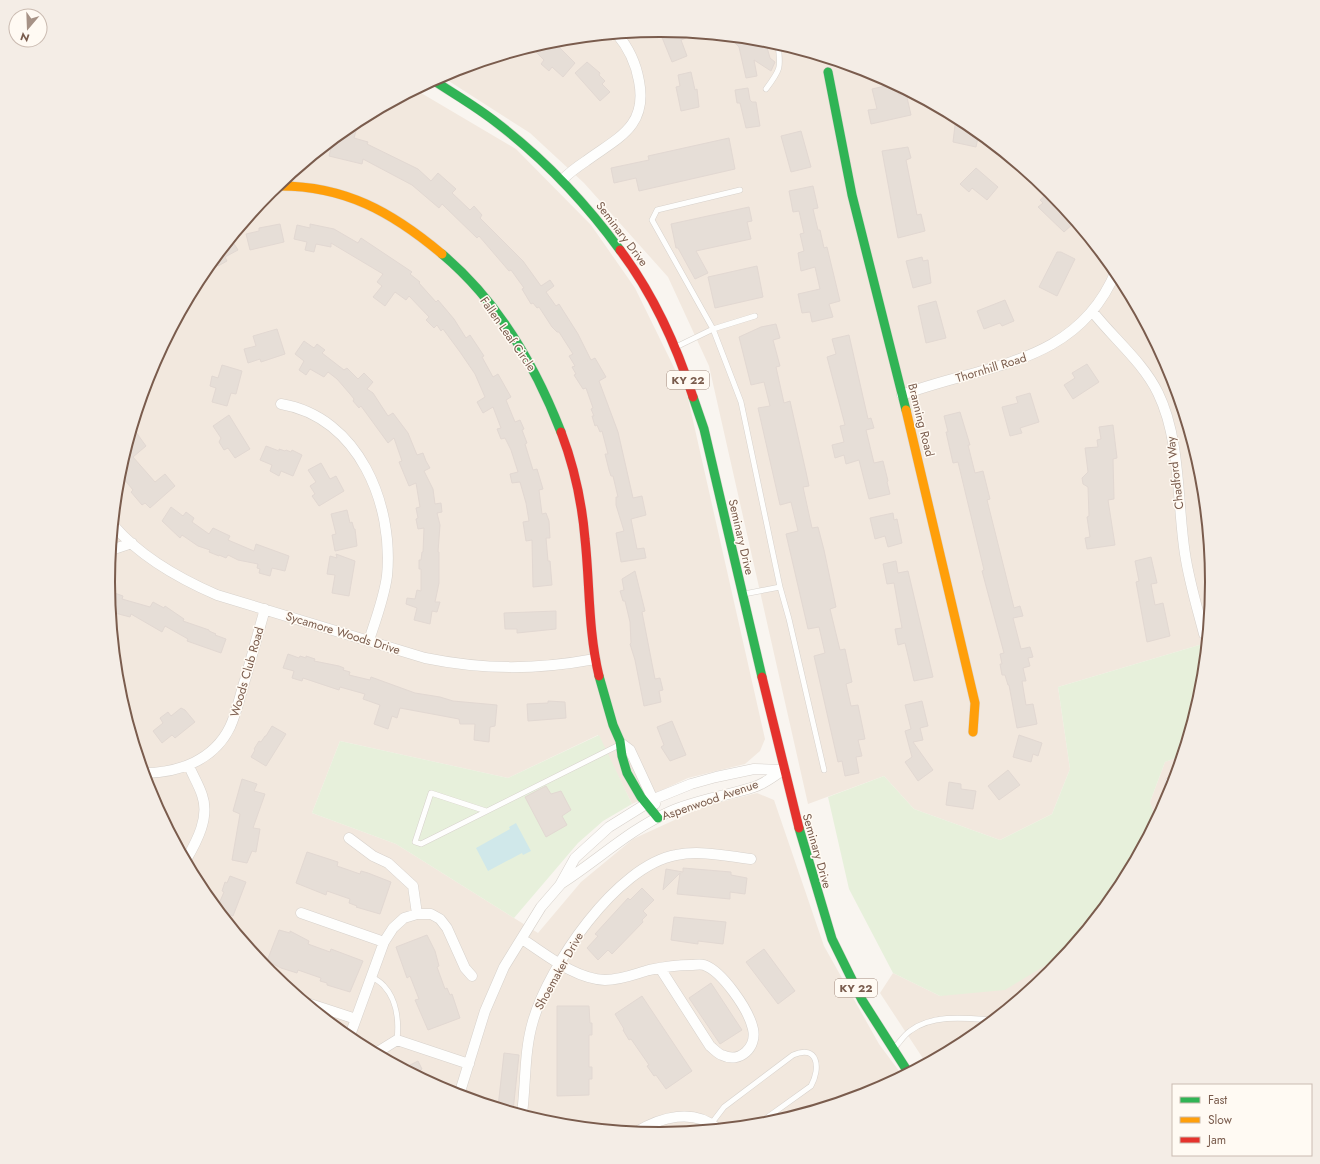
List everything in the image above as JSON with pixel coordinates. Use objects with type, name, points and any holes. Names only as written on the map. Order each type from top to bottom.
[{"type":"street","points":[[562,180],[585,161],[619,138],[631,126],[636,117],[641,104],[641,91],[638,74],[624,42],[621,38]]},
{"type":"street","name":"Branning Road","points":[[828,72],[835,115],[881,313],[934,522],[975,704],[974,732]]},
{"type":"street","name":"Seminary Drive","points":[[439,84],[496,122],[524,144],[562,180],[598,220],[641,278],[675,347],[704,429],[783,770],[796,821],[832,939],[862,1000],[906,1068]]},
{"type":"street","name":"Fallen Leaf Circle","points":[[287,185],[335,191],[372,205],[410,228],[448,259],[476,288],[525,354],[555,413],[568,452],[584,526],[587,592],[595,659],[614,726],[622,744],[630,750],[649,802],[658,818]]},
{"type":"street","name":"Thornhill Road","points":[[902,395],[996,368],[1035,354],[1061,339],[1092,311],[1106,292],[1113,278]]},
{"type":"street","name":"Chadford Way","points":[[1092,311],[1145,372],[1164,406],[1174,448],[1185,556],[1203,629]]},
{"type":"street","points":[[281,404],[313,415],[335,427],[348,441],[369,474],[378,496],[387,540],[387,568],[381,606],[369,640]]},
{"type":"street","name":"Sycamore Woods Drive","points":[[118,530],[132,543],[157,562],[197,586],[217,595],[425,658],[484,668],[543,666],[595,659]]},
{"type":"street","points":[[116,548],[132,543]]},
{"type":"street","name":"Woods Club Road","points":[[150,773],[173,772],[189,766],[206,755],[222,739],[230,728],[265,609]]},
{"type":"street","points":[[189,766],[203,796],[204,811],[202,827],[189,855]]},
{"type":"street","name":"Aspenwood Avenue","points":[[461,1090],[485,1011],[504,967],[542,907],[560,885],[575,858],[609,827],[649,802],[691,784],[754,769],[783,770]]},
{"type":"street","name":"Aspenwood Avenue","points":[[560,885],[586,868],[639,827],[696,802],[755,787],[783,770]]},
{"type":"street","points":[[348,838],[374,856],[388,863],[413,886],[417,914]]},
{"type":"street","name":"Shoemaker Drive","points":[[522,1109],[528,1044],[533,1021],[540,1000],[560,963],[585,924],[614,892],[648,866],[675,855],[693,853],[751,859]]},
{"type":"street","points":[[301,913],[384,942]]},
{"type":"street","points":[[352,1031],[384,942],[393,928],[404,918],[417,914],[431,914],[440,919],[447,928],[465,968],[472,976]]},
{"type":"street","points":[[522,939],[575,972],[590,978],[604,980],[620,979],[660,968],[682,965],[703,965],[722,978],[743,1006],[753,1029],[752,1044],[747,1052],[738,1058],[722,1056],[710,1046],[660,968]]},
{"type":"street","points":[[320,1007],[356,1019]]},
{"type":"street","points":[[381,1050],[398,1040],[470,1064]]},
{"type":"street","points":[[646,1127],[677,1116],[690,1116],[710,1124]]},
{"type":"lane","points":[[766,89],[778,73],[780,63],[779,50]]},
{"type":"lane","points":[[740,190],[657,210],[652,220],[713,328],[741,402],[780,587],[789,619],[824,770]]},
{"type":"lane","points":[[675,347],[713,328],[755,316]]},
{"type":"lane","points":[[741,594],[780,587]]},
{"type":"lane","points":[[486,811],[431,793],[415,842],[421,844],[622,744]]},
{"type":"lane","points":[[371,976],[384,986],[395,1004],[399,1026],[398,1040]]},
{"type":"lane","points":[[893,1050],[910,1031],[923,1024],[946,1018],[984,1020]]},
{"type":"lane","points":[[715,1124],[724,1107],[793,1055],[799,1052],[813,1056],[817,1061],[817,1068],[816,1077],[810,1086],[768,1116]]},
{"type":"shaded area","points":[[624,38],[696,38],[766,47],[835,66],[869,78],[901,93],[963,129],[1019,172],[1070,223],[1092,250],[1113,279],[1149,341],[1164,373],[1176,407],[1195,476],[1200,511],[1204,546],[1204,618],[1201,644],[1058,687],[1070,769],[1052,814],[1000,840],[914,809],[884,776],[808,804],[709,366],[668,277],[584,183],[530,133],[447,80],[485,66],[554,47]]},
{"type":"shaded area","points":[[419,93],[516,149],[591,225],[635,288],[687,394],[765,739],[760,751],[745,764],[688,778],[632,804],[598,735],[508,778],[340,741],[312,813],[396,844],[538,933],[581,882],[633,839],[705,806],[757,793],[774,800],[824,946],[879,1044],[900,1072],[869,1086],[835,1098],[766,1117],[731,1122],[696,1126],[624,1126],[554,1117],[485,1098],[451,1086],[387,1054],[357,1035],[301,992],[250,941],[228,914],[207,885],[171,823],[156,791],[134,723],[125,688],[116,618],[116,546],[120,511],[125,476],[144,407],[156,373],[188,309],[207,279],[250,223],[301,172],[328,150],[357,129]]},
{"type":"shaded area","points":[[1176,758],[1164,791],[1154,813],[1150,802],[1165,762]]},
{"type":"shaded area","points":[[1055,957],[1019,992],[992,1014],[963,1035],[923,1059],[880,993],[893,973],[940,996]]},
{"type":"green space","points":[[1201,644],[1195,688],[1186,723],[1176,758],[1165,762],[1150,802],[1154,813],[1132,855],[1092,914],[1070,941],[1048,964],[1005,990],[940,996],[893,973],[849,889],[828,797],[884,776],[914,809],[1000,840],[1052,814],[1070,769],[1058,687]]},
{"type":"green space","points":[[599,735],[632,804],[603,821],[578,843],[514,918],[396,844],[312,813],[340,741],[508,778]]},
{"type":"water","points":[[516,823],[531,851],[523,855],[522,853],[488,871],[476,848],[510,829],[509,827]]},
{"type":"building","points":[[662,37],[687,38],[681,40],[687,56],[672,62]]},
{"type":"building","points":[[734,42],[767,47],[770,58],[775,62],[771,71],[754,60],[757,76],[746,78],[739,47]]},
{"type":"building","points":[[558,46],[575,63],[563,77],[552,67],[549,71],[541,64],[544,60],[536,52]]},
{"type":"building","points":[[587,62],[600,73],[599,75],[605,81],[602,84],[610,92],[600,101],[575,73]]},
{"type":"building","points":[[691,72],[695,90],[697,89],[699,107],[681,111],[676,87],[680,86],[678,75]]},
{"type":"building","points":[[886,86],[898,92],[899,95],[903,94],[907,96],[911,115],[871,124],[868,110],[877,109],[872,89]]},
{"type":"building","points":[[748,88],[750,100],[752,102],[756,102],[760,126],[746,128],[740,103],[737,103],[735,90]]},
{"type":"building","points":[[955,124],[978,140],[976,147],[953,142]]},
{"type":"building","points":[[356,129],[354,138],[368,142],[367,144],[418,169],[431,181],[438,173],[456,189],[452,193],[470,210],[474,206],[482,215],[480,218],[523,261],[541,286],[550,280],[554,286],[546,292],[556,306],[559,304],[578,334],[591,360],[595,358],[606,377],[599,381],[618,432],[633,498],[642,496],[646,515],[631,519],[637,549],[644,548],[646,558],[621,562],[616,533],[624,531],[616,505],[616,497],[618,497],[613,476],[611,476],[605,454],[608,454],[602,431],[600,432],[597,425],[595,426],[592,416],[594,416],[591,409],[593,408],[586,388],[583,389],[574,375],[576,374],[572,367],[575,366],[569,356],[573,354],[559,332],[552,327],[539,307],[537,308],[533,303],[531,304],[522,289],[524,288],[511,270],[509,271],[479,236],[477,238],[442,204],[439,208],[412,185],[363,159],[362,164],[329,156],[331,148]]},
{"type":"building","points":[[801,131],[811,167],[791,172],[781,136]]},
{"type":"building","points":[[729,138],[735,169],[639,191],[636,178],[614,183],[611,168],[649,160],[648,156]]},
{"type":"building","points":[[908,147],[911,158],[906,160],[917,215],[921,214],[925,231],[898,238],[882,151]]},
{"type":"building","points":[[976,168],[998,187],[987,200],[972,188],[969,192],[960,184]]},
{"type":"building","points":[[813,186],[818,208],[813,209],[824,248],[827,247],[840,301],[829,304],[833,317],[812,322],[810,312],[802,313],[798,294],[820,289],[815,267],[801,271],[798,253],[804,251],[800,234],[804,233],[799,211],[793,212],[789,191]]},
{"type":"building","points":[[1044,196],[1072,225],[1064,232],[1038,207],[1043,203],[1040,200]]},
{"type":"building","points":[[749,207],[752,221],[747,222],[751,239],[696,251],[708,273],[695,279],[678,248],[676,248],[671,224]]},
{"type":"building","points":[[280,224],[284,242],[250,250],[246,234],[259,231],[259,228]]},
{"type":"building","points":[[310,224],[334,229],[358,243],[361,238],[412,272],[410,274],[420,282],[419,283],[436,302],[438,300],[454,319],[466,338],[470,335],[484,356],[482,357],[493,377],[498,374],[511,397],[506,400],[515,422],[520,420],[524,429],[522,430],[527,443],[525,444],[533,470],[537,469],[543,489],[539,490],[542,514],[546,513],[549,521],[550,538],[546,538],[552,585],[533,587],[532,540],[526,541],[523,522],[529,521],[526,503],[520,482],[512,483],[510,474],[518,472],[511,450],[505,438],[501,439],[497,429],[501,428],[493,407],[483,413],[477,402],[485,397],[475,374],[443,329],[441,331],[437,325],[434,328],[426,320],[429,317],[409,296],[406,300],[395,292],[385,306],[373,297],[382,286],[377,282],[383,274],[331,243],[331,247],[316,244],[314,252],[305,250],[307,242],[294,239],[297,225],[310,228]]},
{"type":"building","points":[[234,243],[238,250],[225,257],[227,261],[218,266],[217,265]]},
{"type":"building","points":[[1057,252],[1061,252],[1075,259],[1057,296],[1039,287]]},
{"type":"building","points":[[922,257],[923,261],[928,260],[931,283],[913,288],[906,261]]},
{"type":"building","points":[[757,266],[763,297],[715,308],[708,277]]},
{"type":"building","points":[[1005,300],[1014,321],[1002,326],[1000,323],[984,329],[977,311]]},
{"type":"building","points":[[936,301],[946,338],[926,343],[918,306]]},
{"type":"building","points":[[776,324],[780,338],[773,340],[780,366],[776,367],[784,403],[790,401],[806,472],[809,486],[803,487],[812,528],[818,527],[824,550],[836,607],[830,609],[840,650],[845,649],[852,682],[846,684],[851,706],[858,705],[865,739],[858,740],[862,756],[856,757],[859,773],[845,776],[842,761],[838,762],[814,656],[825,653],[819,627],[808,629],[786,534],[798,531],[791,502],[780,505],[758,408],[770,406],[764,382],[751,385],[739,337],[761,327]]},
{"type":"building","points":[[277,329],[285,354],[261,362],[260,359],[248,363],[244,349],[256,346],[253,336]]},
{"type":"building","points":[[849,335],[868,419],[871,418],[874,428],[866,430],[874,463],[883,461],[890,494],[869,499],[859,460],[846,464],[844,455],[835,458],[832,445],[844,442],[840,426],[845,425],[827,357],[836,354],[832,339]]},
{"type":"building","points":[[304,341],[314,348],[317,344],[325,350],[322,353],[344,370],[347,368],[358,379],[364,373],[373,382],[367,389],[373,393],[388,416],[393,413],[408,433],[417,455],[423,453],[430,468],[424,471],[433,489],[435,504],[441,503],[442,512],[437,513],[440,525],[438,552],[439,583],[435,602],[440,602],[437,612],[432,611],[430,624],[414,620],[417,608],[406,604],[407,598],[415,599],[417,590],[421,591],[421,569],[419,569],[419,560],[421,560],[423,552],[424,528],[418,529],[416,519],[418,518],[416,508],[420,507],[416,483],[409,486],[399,462],[402,461],[394,438],[388,443],[361,406],[359,408],[353,401],[354,399],[337,379],[328,372],[324,377],[310,369],[306,375],[299,370],[304,361],[295,354]]},
{"type":"building","points":[[1087,364],[1099,382],[1073,399],[1064,385],[1075,378],[1072,373]]},
{"type":"building","points":[[222,365],[242,371],[236,394],[231,393],[227,406],[212,402],[216,388],[210,386],[212,376],[218,378]]},
{"type":"building","points":[[1030,393],[1039,422],[1020,428],[1022,433],[1010,436],[1002,407],[1018,403],[1016,397]]},
{"type":"building","points":[[960,412],[970,445],[968,445],[975,473],[983,471],[990,499],[987,500],[1014,608],[1020,606],[1023,616],[1013,618],[1021,649],[1030,647],[1033,657],[1028,658],[1030,666],[1023,668],[1026,681],[1022,681],[1026,705],[1033,704],[1037,724],[1017,728],[1009,685],[1005,675],[1002,675],[1000,654],[1004,653],[982,571],[984,570],[958,462],[953,463],[946,432],[948,432],[944,416]]},
{"type":"building","points":[[229,415],[250,449],[235,458],[228,448],[224,450],[219,442],[221,438],[213,426]]},
{"type":"building","points":[[1113,425],[1117,458],[1113,459],[1114,499],[1108,500],[1115,545],[1087,549],[1085,538],[1090,537],[1087,517],[1089,516],[1088,487],[1083,484],[1082,478],[1088,472],[1085,448],[1098,447],[1097,440],[1101,439],[1099,427]]},
{"type":"building","points":[[136,433],[146,446],[133,457],[155,482],[165,474],[175,486],[150,508],[145,503],[142,505],[131,492],[133,490],[124,480]]},
{"type":"building","points":[[266,446],[279,451],[279,449],[291,452],[292,450],[302,455],[293,476],[281,471],[279,476],[270,471],[272,465],[260,460]]},
{"type":"building","points":[[321,463],[330,479],[336,476],[344,491],[319,506],[312,496],[315,494],[310,486],[316,482],[308,470]]},
{"type":"building","points":[[171,507],[183,516],[186,512],[194,518],[192,522],[209,534],[213,528],[230,536],[228,540],[254,551],[256,544],[289,556],[285,571],[272,568],[270,576],[259,573],[260,569],[257,568],[258,564],[238,560],[228,555],[226,558],[219,556],[209,552],[210,550],[198,546],[182,535],[180,538],[162,521]]},
{"type":"building","points":[[347,510],[350,523],[352,522],[355,529],[357,546],[335,551],[332,535],[336,534],[331,514]]},
{"type":"building","points":[[893,513],[894,520],[897,519],[902,543],[888,547],[885,536],[875,539],[870,518]]},
{"type":"building","points":[[336,554],[355,561],[349,596],[332,593],[335,575],[327,574],[330,556],[337,558]]},
{"type":"building","points":[[1151,557],[1157,583],[1151,584],[1155,605],[1163,603],[1170,636],[1147,642],[1136,582],[1139,581],[1135,561]]},
{"type":"building","points":[[896,561],[898,573],[908,571],[933,677],[914,681],[905,643],[898,645],[895,629],[902,628],[894,583],[887,584],[883,564]]},
{"type":"building","points":[[635,571],[645,611],[642,612],[655,679],[660,678],[663,690],[659,691],[661,702],[644,706],[635,660],[630,644],[630,622],[625,601],[623,601],[620,591],[624,590],[622,579]]},
{"type":"building","points":[[115,593],[123,596],[122,599],[150,607],[153,602],[164,608],[165,606],[184,619],[183,621],[209,630],[216,634],[215,635],[226,639],[221,653],[187,641],[188,639],[165,626],[162,632],[131,614],[130,617],[116,613]]},
{"type":"building","points":[[556,611],[556,629],[517,633],[517,629],[505,629],[504,613]]},
{"type":"building","points":[[288,654],[299,658],[300,656],[306,658],[306,656],[315,659],[314,661],[339,666],[344,668],[343,670],[350,672],[349,675],[370,680],[371,677],[415,693],[440,697],[453,701],[497,705],[495,726],[490,727],[489,742],[474,740],[475,724],[460,724],[459,719],[400,708],[397,718],[392,716],[388,729],[374,724],[380,705],[363,699],[365,694],[340,687],[339,690],[303,678],[302,681],[292,678],[294,671],[283,668]]},
{"type":"building","points":[[548,701],[565,702],[566,718],[528,721],[527,704],[548,703]]},
{"type":"building","points":[[922,701],[928,726],[920,728],[923,740],[913,742],[933,770],[918,781],[905,762],[912,757],[905,731],[911,729],[905,705]]},
{"type":"building","points":[[181,708],[185,710],[195,722],[175,738],[172,735],[162,743],[153,731],[163,723],[160,718],[168,712],[171,716]]},
{"type":"building","points":[[672,721],[686,755],[670,761],[661,747],[664,745],[657,727]]},
{"type":"building","points":[[272,726],[286,734],[266,766],[251,757],[259,741],[261,742]]},
{"type":"building","points":[[1019,735],[1042,743],[1038,756],[1033,754],[1031,762],[1013,757]]},
{"type":"building","points":[[1008,770],[1020,785],[999,800],[988,786]]},
{"type":"building","points":[[242,779],[257,784],[254,791],[265,794],[253,828],[260,829],[256,852],[252,851],[247,863],[232,860],[240,814],[233,811]]},
{"type":"building","points":[[949,782],[961,784],[961,789],[976,791],[973,809],[946,805]]},
{"type":"building","points":[[546,786],[551,794],[561,791],[571,810],[562,816],[567,825],[546,837],[525,797]]},
{"type":"building","points":[[307,852],[338,862],[337,866],[360,874],[361,871],[368,873],[391,882],[380,914],[356,907],[357,906],[349,903],[350,899],[327,891],[326,895],[296,883]]},
{"type":"building","points":[[683,868],[731,872],[731,875],[747,878],[745,894],[730,892],[730,899],[677,894],[680,873],[663,890],[666,869],[683,872]]},
{"type":"building","points":[[230,876],[246,882],[233,916],[228,914],[220,902],[224,892],[222,891],[225,882],[227,883]]},
{"type":"building","points":[[642,888],[654,900],[643,911],[647,915],[642,920],[643,922],[612,954],[608,950],[598,960],[587,948],[598,936],[595,934],[628,898],[630,900]]},
{"type":"building","points":[[674,917],[726,922],[723,944],[698,941],[698,944],[671,940]]},
{"type":"building","points":[[279,930],[290,933],[290,931],[309,941],[308,944],[330,952],[331,949],[363,961],[350,992],[327,985],[327,983],[320,981],[321,978],[298,970],[297,973],[281,968],[271,963],[268,959]]},
{"type":"building","points":[[427,935],[435,951],[439,966],[437,967],[445,989],[447,988],[450,995],[452,994],[460,1018],[428,1030],[415,1000],[419,999],[410,976],[407,978],[396,947]]},
{"type":"building","points":[[764,949],[795,991],[778,1004],[746,962]]},
{"type":"building","points":[[711,983],[742,1030],[720,1044],[689,998]]},
{"type":"building","points":[[642,996],[692,1071],[666,1089],[656,1075],[654,1076],[647,1066],[649,1065],[631,1039],[629,1040],[615,1014]]},
{"type":"building","points":[[557,1006],[589,1006],[590,1023],[592,1023],[592,1035],[589,1035],[589,1067],[592,1067],[592,1079],[589,1079],[589,1095],[557,1096]]},
{"type":"building","points":[[504,1053],[519,1055],[513,1106],[499,1102]]},
{"type":"building","points":[[418,1061],[422,1069],[419,1071],[409,1066]]},
{"type":"traffic: fast","points":[[828,72],[852,195],[906,410]]},
{"type":"traffic: fast","points":[[439,84],[489,117],[531,151],[578,198],[620,250]]},
{"type":"traffic: fast","points":[[442,254],[481,292],[513,336],[527,359],[551,407],[561,432]]},
{"type":"traffic: fast","points":[[693,397],[704,429],[762,677]]},
{"type":"traffic: fast","points":[[599,676],[613,725],[620,741],[622,756],[627,773],[641,797],[658,818]]},
{"type":"traffic: fast","points":[[799,828],[832,939],[862,1000],[906,1068]]},
{"type":"traffic: slow","points":[[286,186],[324,190],[366,204],[405,226],[442,254]]},
{"type":"traffic: slow","points":[[906,410],[975,703],[973,732]]},
{"type":"traffic: jam","points":[[620,250],[643,284],[663,320],[693,397]]},
{"type":"traffic: jam","points":[[561,432],[574,471],[582,512],[587,556],[591,625],[595,659],[599,676]]},
{"type":"traffic: jam","points":[[762,677],[799,828]]}]
